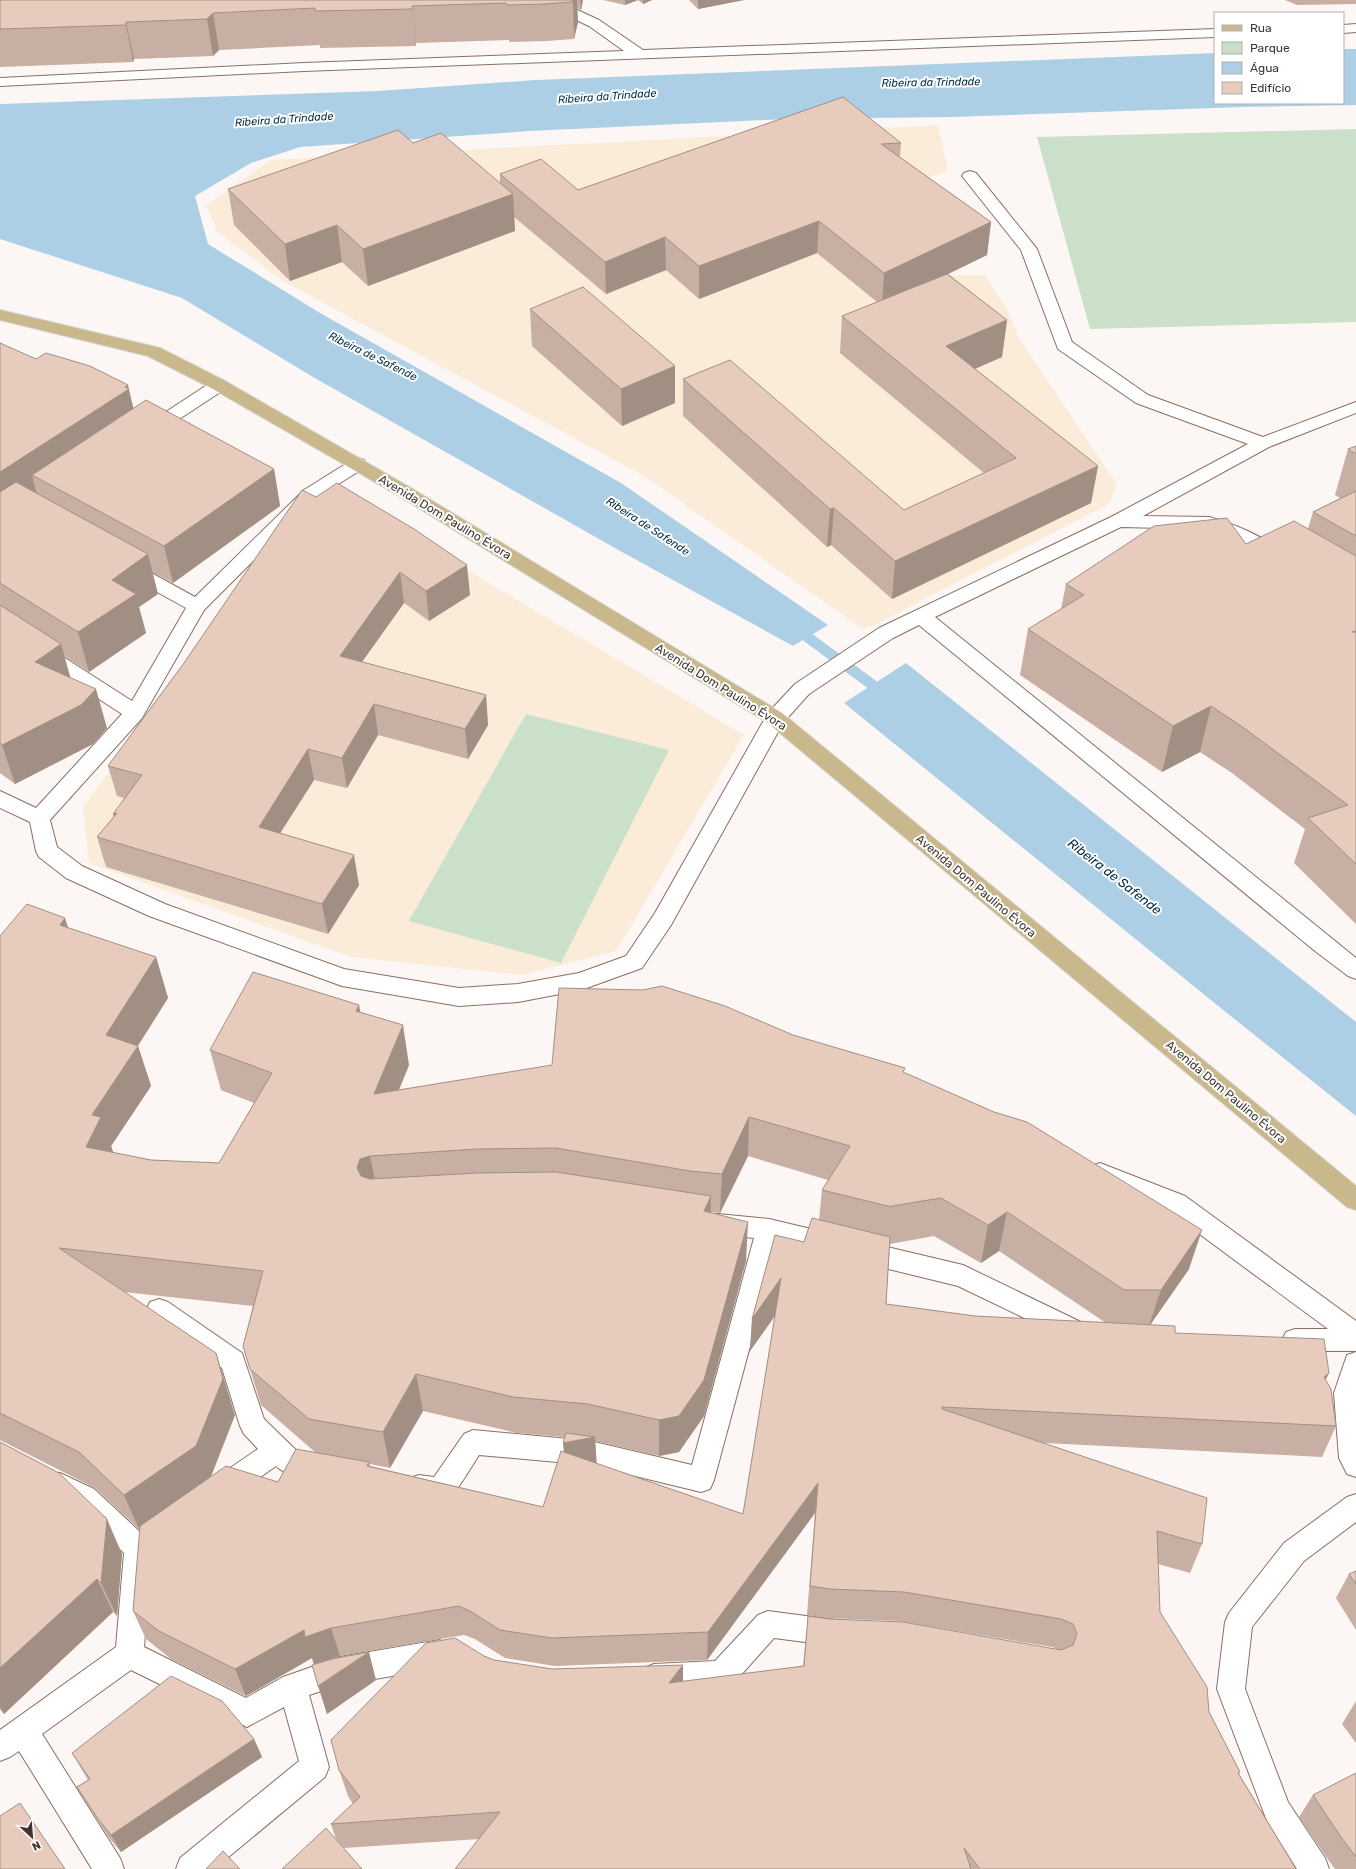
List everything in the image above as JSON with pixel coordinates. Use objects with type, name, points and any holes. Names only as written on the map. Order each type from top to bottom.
[{"type":"main road","name":"Avenida Dom Paulino Évora","points":[[0,315],[154,352],[220,385],[358,464],[775,718],[1356,1200]]},
{"type":"street","points":[[545,0],[594,23],[639,54]]},
{"type":"street","points":[[1344,29],[1356,28]]},
{"type":"street","points":[[0,82],[304,67],[1214,33]]},
{"type":"street","points":[[970,176],[1029,249],[1064,345],[1087,363],[1142,399],[1263,443]]},
{"type":"street","points":[[133,442],[220,385]]},
{"type":"street","points":[[0,799],[38,818],[47,851],[74,872],[157,910],[342,977],[459,997],[518,993],[581,981],[634,962],[663,919],[775,718],[802,689],[886,633],[1118,522],[1263,443],[1356,407]]},
{"type":"street","points":[[38,818],[136,713],[197,606],[310,494],[358,464]]},
{"type":"street","points":[[1118,522],[1209,523],[1241,534],[1294,565]]},
{"type":"street","points":[[115,560],[197,606]]},
{"type":"street","points":[[921,616],[1317,940],[1356,970]]},
{"type":"street","points":[[0,626],[136,713]]},
{"type":"street","points":[[581,981],[611,991]]},
{"type":"street","points":[[1080,1165],[1176,1203],[1356,1335]]},
{"type":"street","points":[[698,1222],[769,1229],[963,1276],[1092,1340],[1100,1340]]},
{"type":"street","points":[[394,1482],[440,1490],[473,1442],[590,1453],[701,1480],[769,1229]]},
{"type":"street","points":[[159,1310],[233,1361],[253,1426],[292,1464],[339,1473]]},
{"type":"street","points":[[1276,1340],[1356,1340]]},
{"type":"street","points":[[1356,1364],[1347,1394],[1352,1458],[1356,1465]]},
{"type":"street","points":[[202,1503],[278,1450]]},
{"type":"street","points":[[39,1473],[85,1498],[138,1548]]},
{"type":"street","points":[[1314,1869],[1277,1811],[1230,1689],[1239,1622],[1294,1552],[1356,1506]]},
{"type":"street","points":[[138,1548],[170,1526]]},
{"type":"street","points":[[0,1747],[129,1654],[138,1548]]},
{"type":"street","points":[[627,1678],[722,1675],[768,1624],[826,1632],[862,1634]]},
{"type":"street","points":[[129,1654],[247,1713],[293,1687],[340,1671],[464,1650]]},
{"type":"street","points":[[191,1869],[315,1767],[293,1687]]},
{"type":"street","points":[[23,1730],[110,1869]]},
{"type":"shaded area","points":[[938,125],[948,170],[900,189],[947,275],[985,275],[1008,311],[1017,335],[1117,484],[1109,504],[874,625],[863,629],[644,476],[283,281],[218,232],[206,205],[271,160]]},
{"type":"shaded area","points":[[346,498],[744,735],[616,951],[522,975],[351,957],[89,863],[83,807],[201,648]]},
{"type":"green space","points":[[1356,129],[1356,322],[1090,329],[1037,137]]},
{"type":"green space","points":[[526,714],[669,750],[561,963],[409,921]]},
{"type":"water","points":[[1344,49],[1356,49],[1356,105],[1243,107],[952,117],[787,119],[530,131],[300,147],[251,163],[195,196],[208,244],[320,313],[621,483],[828,625],[793,646],[622,552],[313,377],[182,298],[0,239],[0,104],[378,91],[536,80],[1214,53],[1214,104],[1344,104]]},
{"type":"water","name":"Ribeira de Safende","points":[[906,663],[1356,1022],[1356,1116],[844,703]]},
{"type":"building","points":[[0,0],[573,0],[572,2],[544,4],[507,5],[506,3],[412,6],[412,9],[315,11],[315,8],[213,13],[207,19],[126,22],[126,25],[0,29]]},
{"type":"building","points":[[843,97],[901,143],[881,144],[991,222],[884,273],[819,221],[699,266],[665,237],[605,262],[500,174],[541,159],[578,190]]},
{"type":"building","points":[[398,130],[413,143],[441,133],[513,194],[363,249],[337,225],[285,244],[228,189]]},
{"type":"building","points":[[947,274],[1007,320],[946,346],[1098,466],[895,561],[834,508],[830,509],[683,379],[730,360],[904,510],[1016,458],[842,316]]},
{"type":"building","points":[[583,287],[675,366],[621,389],[530,309]]},
{"type":"building","points":[[0,343],[36,359],[46,353],[90,366],[128,385],[125,387],[129,389],[0,472]]},
{"type":"building","points":[[146,400],[274,469],[164,546],[32,475]]},
{"type":"building","points":[[1356,446],[1356,454],[1348,449]]},
{"type":"building","points":[[16,482],[148,554],[112,580],[136,594],[78,632],[0,583],[0,492]]},
{"type":"building","points":[[337,483],[414,529],[467,565],[426,591],[400,572],[340,656],[486,695],[465,729],[374,704],[342,758],[308,749],[259,827],[354,855],[322,904],[97,837],[117,813],[113,814],[142,775],[108,766],[184,663],[302,490],[316,497]]},
{"type":"building","points":[[1356,491],[1356,536],[1313,512]]},
{"type":"building","points":[[1227,518],[1246,544],[1294,521],[1356,556],[1356,631],[1352,632],[1356,632],[1356,864],[1308,818],[1348,805],[1244,728],[1211,706],[1173,726],[1028,629],[1084,595],[1066,584],[1154,526]]},
{"type":"building","points":[[0,605],[61,644],[35,662],[96,689],[81,705],[2,745],[0,743]]},
{"type":"building","points":[[27,904],[65,918],[60,925],[156,957],[106,1035],[138,1046],[92,1115],[101,1117],[86,1147],[151,1160],[219,1163],[272,1073],[210,1050],[253,972],[359,1005],[356,1011],[403,1025],[374,1094],[552,1065],[559,988],[643,990],[662,986],[725,1006],[793,1035],[905,1068],[903,1072],[994,1112],[1027,1122],[1202,1230],[1161,1290],[1124,1290],[1007,1212],[988,1225],[941,1198],[892,1207],[822,1190],[850,1146],[749,1117],[722,1174],[690,1171],[556,1148],[477,1149],[370,1156],[360,1159],[357,1168],[361,1176],[370,1179],[477,1173],[556,1172],[711,1196],[704,1211],[748,1222],[704,1380],[679,1416],[659,1420],[588,1404],[513,1397],[416,1374],[383,1432],[309,1419],[250,1369],[243,1346],[263,1271],[59,1248],[216,1353],[223,1379],[196,1446],[124,1495],[79,1452],[0,1413],[0,936]]},
{"type":"building","points":[[812,1218],[890,1237],[886,1304],[975,1316],[1175,1326],[1175,1333],[1324,1339],[1329,1373],[1324,1377],[1331,1389],[1336,1426],[942,1407],[942,1409],[1207,1498],[1202,1544],[1157,1531],[1160,1612],[1207,1687],[1209,1712],[1240,1772],[1238,1773],[1296,1869],[980,1869],[964,1848],[971,1869],[455,1869],[500,1812],[331,1824],[360,1797],[339,1770],[331,1740],[426,1643],[455,1638],[484,1656],[494,1660],[552,1669],[683,1665],[669,1683],[804,1666],[808,1616],[830,1619],[903,1622],[1061,1650],[1073,1645],[1077,1634],[1073,1624],[1061,1619],[904,1592],[830,1589],[810,1586],[818,1483],[708,1632],[552,1638],[500,1630],[470,1611],[459,1606],[331,1628],[305,1637],[304,1630],[235,1669],[159,1631],[133,1611],[140,1526],[226,1466],[278,1482],[296,1449],[369,1462],[367,1466],[543,1507],[561,1451],[743,1514],[781,1278],[752,1319],[775,1235],[804,1242]]},
{"type":"building","points":[[566,1433],[595,1437],[563,1443]]},
{"type":"building","points":[[0,1442],[59,1473],[107,1519],[101,1583],[97,1579],[0,1668]]},
{"type":"building","points":[[1356,1571],[1356,1584],[1349,1574]]},
{"type":"building","points":[[369,1652],[318,1686],[312,1665],[332,1659]]},
{"type":"building","points":[[171,1676],[222,1701],[254,1739],[111,1835],[77,1787],[90,1779],[72,1753]]},
{"type":"building","points":[[1356,1773],[1356,1857],[1313,1795]]},
{"type":"building","points":[[20,1803],[65,1869],[0,1869],[0,1816]]},
{"type":"building","points":[[326,1828],[362,1869],[282,1869]]},
{"type":"building","points":[[223,1851],[240,1869],[206,1869]]},
{"type":"waterway","points":[[791,625],[889,697]]},
{"type":"water label","name":"Ribeira da Trindade","points":[[931,82]]},
{"type":"water label","name":"Ribeira da Trindade","points":[[607,96]]},
{"type":"water label","name":"Ribeira da Trindade","points":[[284,119]]}]
